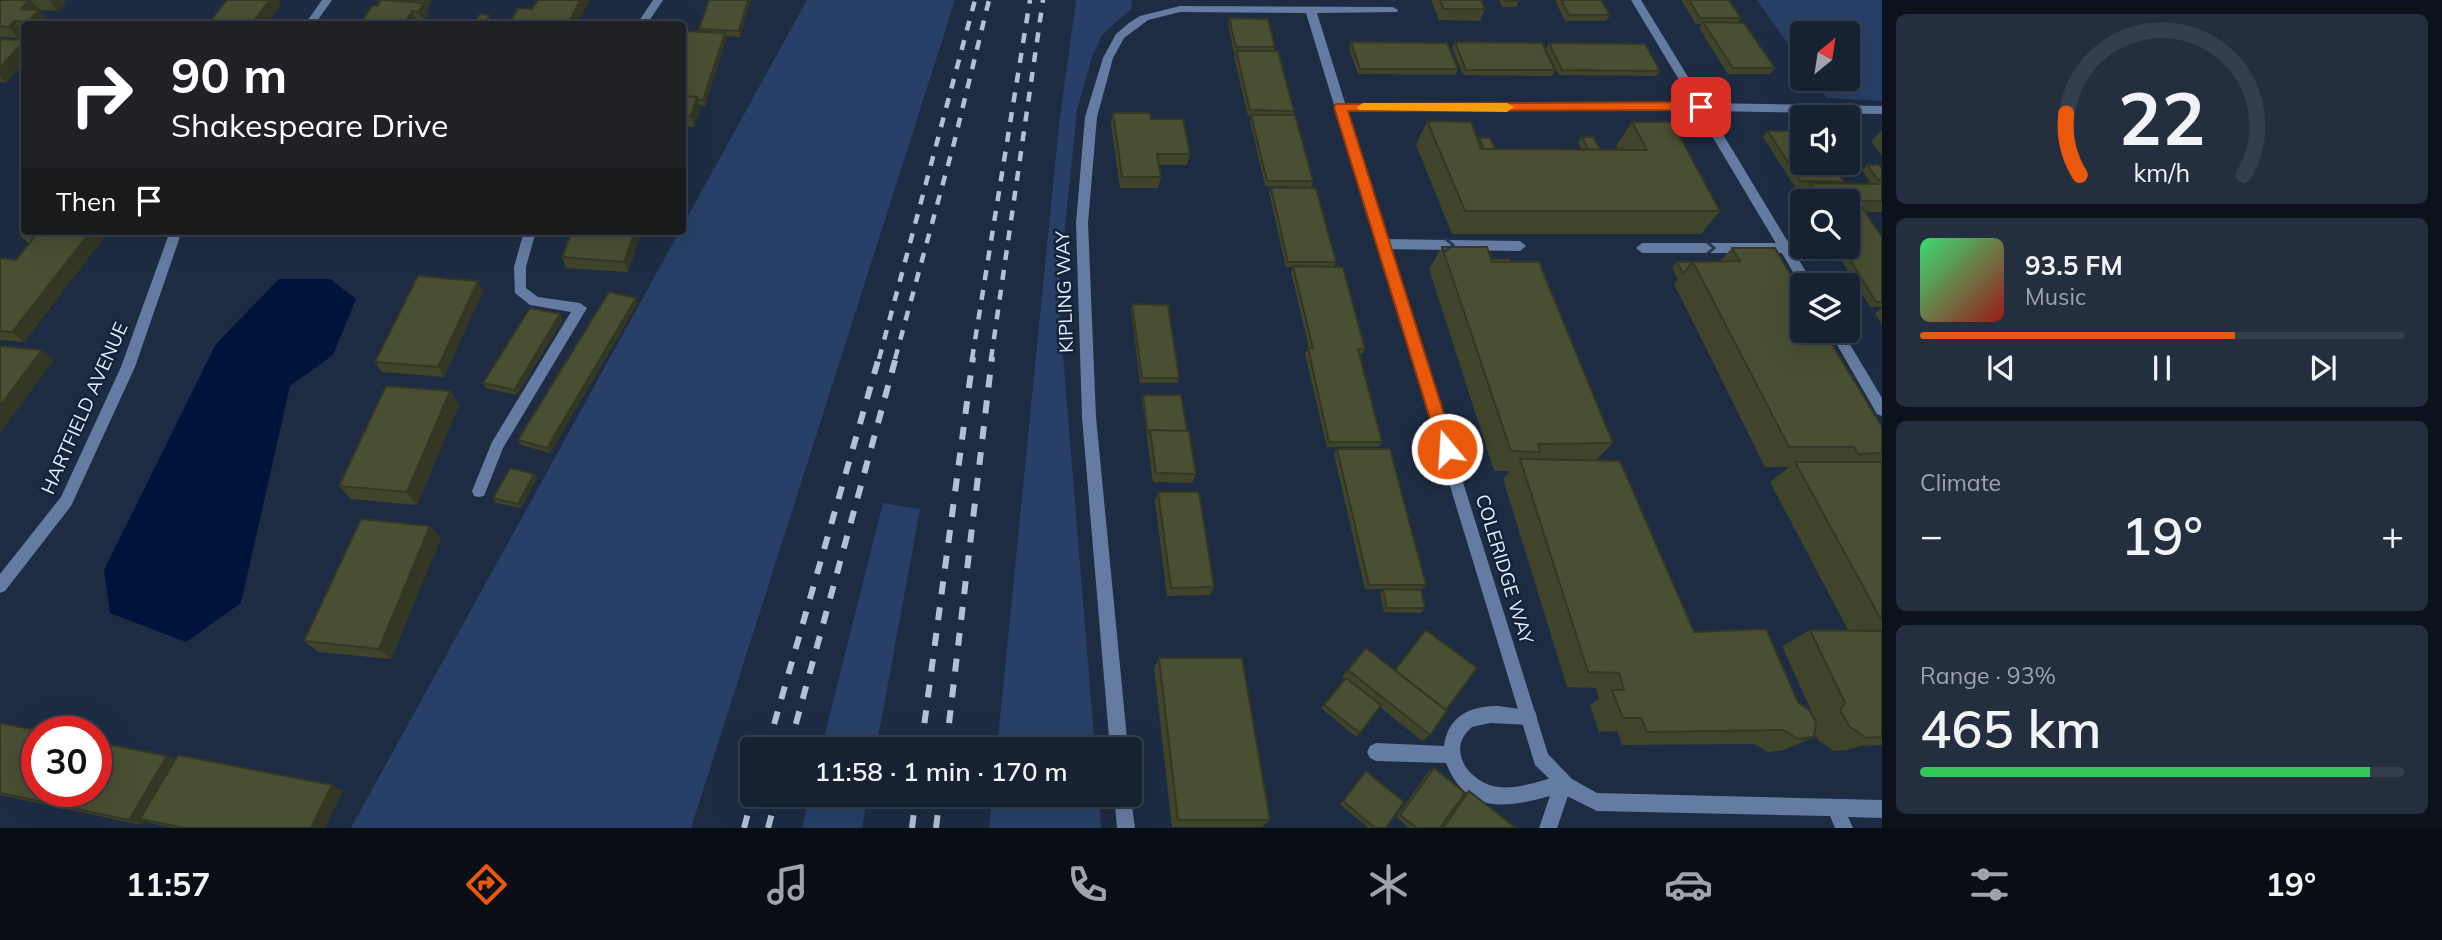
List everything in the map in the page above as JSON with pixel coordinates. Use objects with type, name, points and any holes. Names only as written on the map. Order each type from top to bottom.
[{"type":"street","points":[[312,21],[327,0]]},
{"type":"street","points":[[644,21],[658,0]]},
{"type":"street","points":[[1636,0],[1801,273]]},
{"type":"street","name":"KIPLING WAY","points":[[1118,737],[1089,417],[1082,223],[1091,117],[1112,47],[1120,36],[1144,18],[1180,9],[1393,10]]},
{"type":"street","name":"COLERIDGE WAY","points":[[1311,11],[1541,759],[1563,784],[1582,797],[1597,802],[1836,810],[1882,809]]},
{"type":"street","points":[[1340,107],[1882,110]]},
{"type":"street","name":"HARTFIELD AVENUE","points":[[0,586],[66,500],[128,367],[175,235]]},
{"type":"street","points":[[479,491],[497,446],[580,308],[536,301],[520,290],[520,267],[529,235]]},
{"type":"street","points":[[1381,244],[1520,246]]},
{"type":"street","points":[[1642,248],[1786,248]]},
{"type":"street","points":[[1842,343],[1882,410]]},
{"type":"street","points":[[1529,717],[1480,716],[1467,719],[1456,731],[1450,750],[1454,768],[1473,787],[1499,797],[1563,784]]},
{"type":"street","points":[[1376,752],[1451,755]]},
{"type":"street","points":[[1548,828],[1563,784]]},
{"type":"street","points":[[1124,807],[1126,828]]},
{"type":"street","points":[[1836,810],[1844,828]]},
{"type":"shaded area","points":[[807,0],[955,0],[691,828],[351,828],[678,235],[686,235],[686,220]]},
{"type":"shaded area","points":[[1076,0],[1131,0],[1132,8],[1102,35],[1092,57],[1077,110],[1058,294],[1094,737],[998,737],[1059,125]]},
{"type":"shaded area","points":[[1757,0],[1882,0],[1882,101],[1827,98],[1822,91],[1860,91],[1860,21],[1790,21],[1790,47]]},
{"type":"shaded area","points":[[279,279],[330,279],[356,299],[333,355],[290,386],[241,603],[186,642],[110,613],[104,570],[216,344]]},
{"type":"shaded area","points":[[883,503],[920,509],[878,737],[824,737]]},
{"type":"shaded area","points":[[807,807],[866,807],[862,828],[802,828]]},
{"type":"shaded area","points":[[992,807],[1100,807],[1101,828],[989,828]]},
{"type":"building","points":[[0,0],[29,0],[21,9],[39,10],[29,21],[14,21],[9,27],[0,26]]},
{"type":"building","points":[[227,0],[270,0],[253,21],[210,21]]},
{"type":"building","points":[[381,0],[424,3],[419,12],[412,11],[406,21],[362,21],[372,6],[377,6]]},
{"type":"building","points":[[386,0],[425,0],[424,3]]},
{"type":"building","points":[[538,0],[580,0],[570,21],[511,21],[518,8],[532,9]]},
{"type":"building","points":[[709,0],[748,0],[739,31],[699,29]]},
{"type":"building","points":[[1440,0],[1481,0],[1485,9],[1444,9]]},
{"type":"building","points":[[1561,0],[1601,0],[1610,15],[1569,15]]},
{"type":"building","points":[[1689,0],[1729,0],[1741,18],[1700,18]]},
{"type":"building","points":[[480,14],[489,15],[486,21],[476,21]]},
{"type":"building","points":[[1229,18],[1268,19],[1275,47],[1236,47]]},
{"type":"building","points":[[1703,22],[1744,23],[1775,68],[1733,68]]},
{"type":"building","points":[[686,31],[725,33],[703,100],[698,100],[697,97],[686,96]]},
{"type":"building","points":[[21,35],[21,44],[0,68],[0,39],[17,40]]},
{"type":"building","points":[[1351,42],[1447,43],[1458,69],[1360,69]]},
{"type":"building","points":[[1455,42],[1542,43],[1555,70],[1466,70]]},
{"type":"building","points":[[1549,43],[1645,44],[1660,71],[1562,70]]},
{"type":"building","points":[[1236,51],[1278,51],[1294,111],[1250,110]]},
{"type":"building","points":[[686,96],[697,97],[691,116],[686,115]]},
{"type":"building","points":[[1113,113],[1150,113],[1151,119],[1183,119],[1190,154],[1157,154],[1161,177],[1122,177]]},
{"type":"building","points":[[1251,115],[1295,115],[1313,181],[1267,181]]},
{"type":"building","points":[[1427,121],[1471,122],[1481,149],[1647,150],[1632,122],[1672,122],[1720,211],[1465,211]]},
{"type":"building","points":[[1768,131],[1790,131],[1790,165]]},
{"type":"building","points":[[1582,137],[1593,137],[1600,149],[1588,149]]},
{"type":"building","points":[[1479,138],[1490,138],[1495,149],[1484,149]]},
{"type":"building","points":[[1867,165],[1879,165],[1882,169],[1882,180],[1878,180]]},
{"type":"building","points":[[1796,175],[1840,175],[1844,182],[1800,181]]},
{"type":"building","points":[[1810,183],[1882,184],[1882,201],[1860,201],[1860,189],[1814,189]]},
{"type":"building","points":[[1271,188],[1316,188],[1336,262],[1288,262]]},
{"type":"building","points":[[1861,206],[1882,237],[1882,302],[1876,302],[1849,259],[1860,259]]},
{"type":"building","points":[[36,235],[88,235],[12,332],[0,331],[0,258],[16,260]]},
{"type":"building","points":[[570,235],[634,235],[624,262],[562,257]]},
{"type":"building","points":[[1442,247],[1487,247],[1492,262],[1539,262],[1613,443],[1538,444],[1540,452],[1511,451]]},
{"type":"building","points":[[1732,248],[1775,248],[1790,274],[1790,343],[1831,343],[1882,427],[1882,453],[1858,454],[1854,447],[1789,447],[1693,262],[1740,261]]},
{"type":"building","points":[[1491,259],[1510,259],[1511,262],[1492,262]]},
{"type":"building","points":[[1677,262],[1693,262],[1683,274]]},
{"type":"building","points":[[1293,266],[1343,267],[1365,349],[1358,349],[1382,442],[1329,442],[1308,348],[1313,348]]},
{"type":"building","points":[[418,276],[478,281],[438,367],[375,362]]},
{"type":"building","points":[[609,292],[636,298],[547,448],[518,440]]},
{"type":"building","points":[[1132,304],[1168,305],[1179,378],[1142,378]]},
{"type":"building","points":[[530,308],[560,314],[514,390],[483,383]]},
{"type":"building","points":[[0,346],[42,350],[0,406]]},
{"type":"building","points":[[386,386],[450,391],[407,492],[339,486]]},
{"type":"building","points":[[1143,395],[1181,395],[1187,431],[1150,430],[1148,435]]},
{"type":"building","points":[[1150,430],[1189,431],[1196,474],[1156,473]]},
{"type":"building","points":[[1337,449],[1390,449],[1426,585],[1369,585]]},
{"type":"building","points":[[1520,459],[1620,461],[1694,632],[1766,629],[1798,702],[1810,711],[1816,722],[1814,737],[1798,739],[1783,730],[1647,732],[1641,718],[1623,718],[1612,690],[1624,690],[1619,673],[1588,672]]},
{"type":"building","points":[[1795,462],[1882,462],[1882,621]]},
{"type":"building","points":[[510,468],[534,474],[518,504],[493,498]]},
{"type":"building","points":[[1158,492],[1199,492],[1214,587],[1171,588]]},
{"type":"building","points":[[361,519],[430,526],[379,649],[304,641]]},
{"type":"building","points":[[1383,589],[1421,590],[1425,608],[1387,608]]},
{"type":"building","points":[[1426,630],[1477,668],[1446,710],[1395,670]]},
{"type":"building","points":[[1810,630],[1882,631],[1882,736],[1866,738],[1849,726],[1840,710],[1845,703]]},
{"type":"building","points":[[1366,648],[1447,711],[1430,735],[1348,670]]},
{"type":"building","points":[[1159,658],[1242,658],[1270,820],[1178,820]]},
{"type":"building","points":[[1346,678],[1381,705],[1360,733],[1324,705]]},
{"type":"building","points":[[0,723],[21,727],[21,797],[0,793]]},
{"type":"building","points":[[112,745],[167,756],[129,820],[67,807],[112,807]]},
{"type":"building","points":[[178,755],[332,785],[311,828],[184,828],[140,819]]},
{"type":"building","points":[[1434,768],[1465,793],[1440,828],[1417,828],[1400,815]]},
{"type":"building","points":[[1366,771],[1404,802],[1386,828],[1375,828],[1343,801]]},
{"type":"building","points":[[1469,791],[1516,828],[1443,828]]},
{"type":"railway","points":[[879,359],[975,0]]},
{"type":"railway","points":[[895,359],[954,143],[989,0]]},
{"type":"railway","points":[[972,359],[1030,0]]},
{"type":"railway","points":[[991,359],[1043,0]]},
{"type":"railway","points":[[770,737],[879,357]]},
{"type":"railway","points":[[792,737],[896,357]]},
{"type":"railway","points":[[923,737],[973,357]]},
{"type":"railway","points":[[947,737],[992,357]]},
{"type":"railway","points":[[744,828],[750,807]]},
{"type":"railway","points":[[768,828],[774,807]]},
{"type":"railway","points":[[912,828],[914,807]]},
{"type":"railway","points":[[936,828],[938,807]]},
{"type":"slow traffic","points":[[1363,107],[1507,107]]},
{"type":"route","points":[[1447,449],[1340,107],[1701,107]]}]
